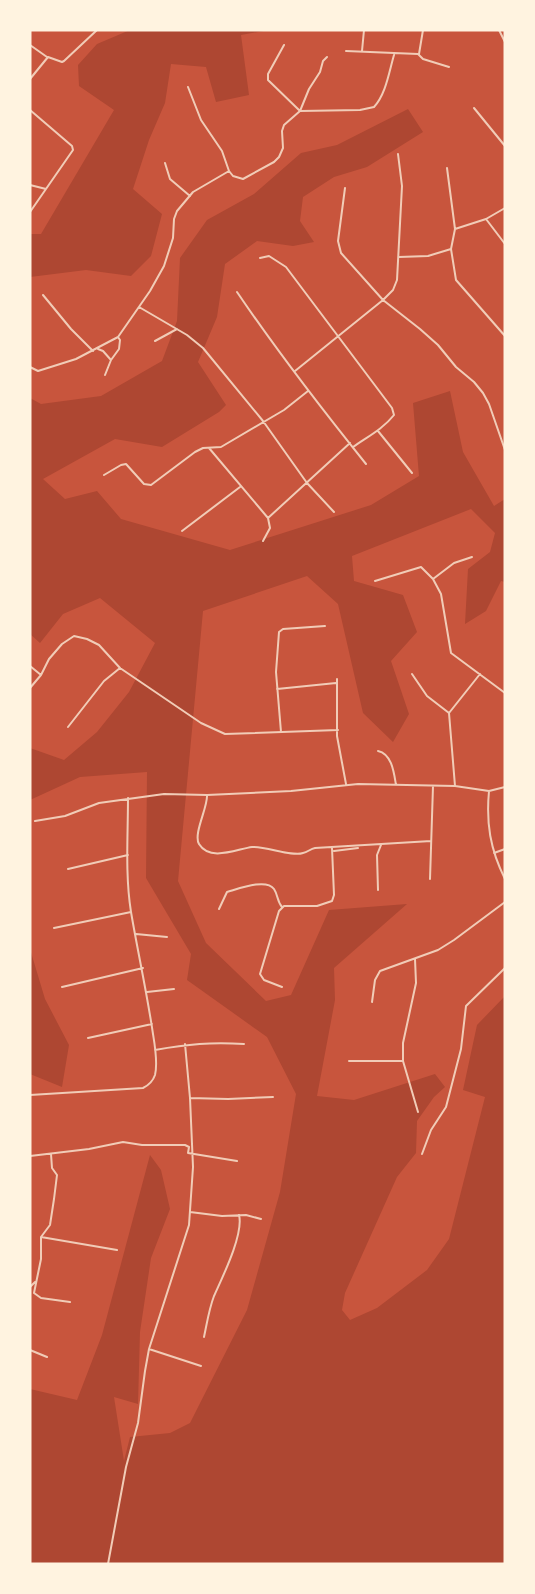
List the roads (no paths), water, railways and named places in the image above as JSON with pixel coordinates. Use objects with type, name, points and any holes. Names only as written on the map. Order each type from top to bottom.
[{"type":"street","points":[[30,45],[48,57],[62,62],[97,30]]},
{"type":"street","points":[[362,52],[364,30]]},
{"type":"street","points":[[418,54],[423,30]]},
{"type":"street","points":[[500,30],[505,42]]},
{"type":"street","points":[[284,45],[268,74],[268,80],[300,111],[360,110],[374,107],[387,82],[394,55]]},
{"type":"street","points":[[346,51],[394,55],[418,54],[423,59],[449,67]]},
{"type":"street","points":[[30,79],[48,57]]},
{"type":"street","points":[[188,87],[201,120],[222,151],[229,171],[233,176],[243,179],[274,162],[283,148],[284,125],[300,111],[327,57]]},
{"type":"street","points":[[474,108],[505,146]]},
{"type":"street","points":[[30,110],[73,147],[72,153],[30,212]]},
{"type":"street","points":[[296,371],[393,290],[397,280],[399,257],[402,186],[398,154]]},
{"type":"street","points":[[165,163],[170,179],[190,196]]},
{"type":"street","points":[[447,168],[455,228],[451,249],[458,284],[505,336]]},
{"type":"street","points":[[30,367],[38,371],[76,359],[118,337],[139,308],[164,266],[173,238],[175,215],[198,189],[229,171]]},
{"type":"street","points":[[30,185],[46,189]]},
{"type":"street","points":[[36,188],[41,195]]},
{"type":"street","points":[[345,188],[339,250],[383,300],[438,345],[456,367],[474,382],[483,393],[503,436],[505,450]]},
{"type":"street","points":[[455,228],[486,219],[505,208]]},
{"type":"street","points":[[486,219],[505,244]]},
{"type":"street","points":[[399,257],[428,256],[451,249]]},
{"type":"street","points":[[260,258],[269,256],[286,267],[392,408],[394,415],[392,418],[378,431],[353,447]]},
{"type":"street","points":[[237,292],[296,371],[308,391],[366,464]]},
{"type":"street","points":[[43,295],[93,351]]},
{"type":"street","points":[[139,308],[194,340],[207,353],[263,421],[307,483],[334,512]]},
{"type":"street","points":[[155,341],[177,329]]},
{"type":"street","points":[[105,375],[120,346],[118,337]]},
{"type":"street","points":[[103,351],[104,346]]},
{"type":"street","points":[[98,348],[111,360]]},
{"type":"street","points":[[104,476],[126,464],[144,484],[149,486],[195,452],[202,448],[221,447],[284,410],[308,391]]},
{"type":"street","points":[[378,431],[412,473]]},
{"type":"street","points":[[268,518],[274,515],[350,443]]},
{"type":"street","points":[[209,448],[268,518],[270,528],[263,541]]},
{"type":"street","points":[[182,531],[240,487]]},
{"type":"street","points":[[433,579],[453,563],[472,557]]},
{"type":"street","points":[[375,581],[419,566],[433,579],[441,594],[451,653],[505,693]]},
{"type":"street","points":[[281,732],[276,672],[279,634],[281,630],[325,626]]},
{"type":"street","points":[[30,688],[41,675],[54,651],[74,636],[95,642],[120,668],[217,732],[225,734],[338,730]]},
{"type":"street","points":[[30,666],[41,675]]},
{"type":"street","points":[[68,727],[104,681],[120,668]]},
{"type":"street","points":[[412,674],[427,696],[449,714]]},
{"type":"street","points":[[455,786],[449,714],[481,674]]},
{"type":"street","points":[[277,689],[337,681],[337,736],[346,784]]},
{"type":"street","points":[[378,751],[386,755],[394,772],[396,785]]},
{"type":"street","points":[[35,821],[65,816],[99,803],[164,794],[207,795],[308,790],[346,784],[455,786],[489,791],[505,787]]},
{"type":"street","points":[[430,879],[433,786]]},
{"type":"street","points":[[489,791],[487,823],[494,853],[505,879]]},
{"type":"street","points":[[207,795],[198,841],[201,846],[213,853],[223,854],[253,847],[298,854],[315,848],[332,850],[431,841]]},
{"type":"street","points":[[30,1095],[143,1088],[154,1076],[155,1050],[152,1024],[131,912],[128,798]]},
{"type":"street","points":[[378,890],[377,855],[381,845]]},
{"type":"street","points":[[494,853],[505,849]]},
{"type":"street","points":[[282,907],[316,906],[332,901],[334,895],[332,850]]},
{"type":"street","points":[[68,869],[128,855]]},
{"type":"street","points":[[219,909],[227,892],[257,884],[270,886],[275,890],[277,900],[282,907]]},
{"type":"street","points":[[372,1002],[378,973],[430,954],[454,940],[505,902]]},
{"type":"street","points":[[282,907],[260,974],[264,980],[282,987]]},
{"type":"street","points":[[54,928],[131,912]]},
{"type":"street","points":[[136,934],[167,937]]},
{"type":"street","points":[[415,959],[416,982],[403,1043],[403,1061],[418,1112]]},
{"type":"street","points":[[62,987],[143,968]]},
{"type":"street","points":[[422,1154],[431,1130],[446,1107],[461,1049],[465,1006],[505,969]]},
{"type":"street","points":[[147,992],[174,989]]},
{"type":"street","points":[[88,1038],[152,1024]]},
{"type":"street","points":[[155,1050],[209,1042],[244,1044]]},
{"type":"street","points":[[108,1564],[126,1467],[138,1423],[149,1349],[186,1236],[190,1212],[192,1155],[190,1098],[184,1044]]},
{"type":"street","points":[[349,1061],[403,1061]]},
{"type":"street","points":[[190,1098],[248,1099],[273,1096]]},
{"type":"street","points":[[30,1156],[89,1149],[123,1142],[141,1145],[185,1145],[189,1147],[188,1153],[192,1155],[237,1161]]},
{"type":"street","points":[[46,1153],[50,1157]]},
{"type":"street","points":[[51,1153],[52,1168],[57,1175],[56,1187],[50,1225],[41,1237],[41,1259],[34,1293],[38,1297],[70,1302]]},
{"type":"street","points":[[190,1212],[222,1216],[246,1215],[261,1219]]},
{"type":"street","points":[[204,1337],[207,1316],[232,1253],[240,1221],[239,1215]]},
{"type":"street","points":[[41,1237],[117,1250]]},
{"type":"street","points":[[30,1287],[35,1282]]},
{"type":"street","points":[[149,1349],[201,1366]]},
{"type":"street","points":[[30,1350],[47,1357]]}]
